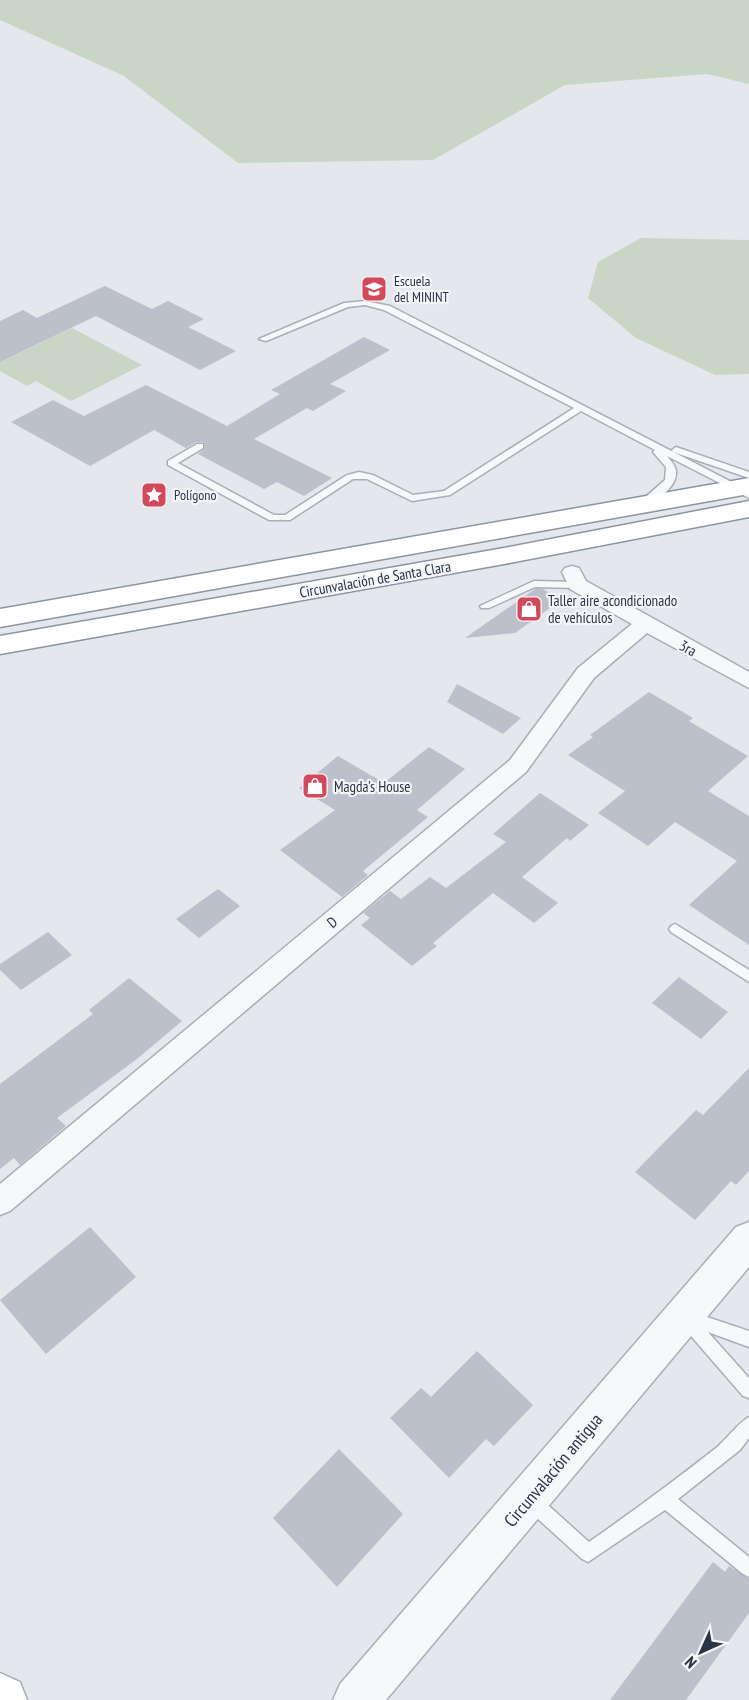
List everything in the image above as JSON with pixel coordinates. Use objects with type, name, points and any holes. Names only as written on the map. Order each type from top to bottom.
[{"type":"highway","name":"Circunvalación de Santa Clara","points":[[0,618],[642,504],[746,491]]},
{"type":"highway","name":"Circunvalación de Santa Clara","points":[[0,645],[504,556],[746,491]]},
{"type":"street","name":"3ra","points":[[575,579],[645,624],[749,681]]},
{"type":"street","name":"D","points":[[0,1202],[518,766],[586,673],[645,624]]},
{"type":"street","name":"Circunvalación antigua","points":[[356,1700],[749,1239]]},
{"type":"lane","points":[[263,339],[347,305],[365,303],[387,308],[746,491]]},
{"type":"lane","points":[[200,446],[171,463],[272,518],[287,518],[350,477],[359,475],[370,477],[412,498],[447,494],[580,408]]},
{"type":"lane","points":[[635,435],[746,491]]},
{"type":"lane","points":[[635,435],[666,459],[671,470],[672,480],[667,486],[642,504]]},
{"type":"lane","points":[[485,606],[534,584],[575,579]]},
{"type":"lane","points":[[675,929],[749,977]]},
{"type":"lane","points":[[683,1316],[749,1339]]},
{"type":"lane","points":[[683,1316],[749,1390]]},
{"type":"lane","points":[[528,1499],[588,1553],[665,1499],[734,1444],[749,1425]]},
{"type":"lane","points":[[665,1499],[749,1568]]},
{"type":"green space","points":[[0,0],[749,0],[749,84],[707,74],[565,85],[433,160],[238,163],[124,76],[0,20]]},
{"type":"green space","points":[[641,238],[749,240],[749,374],[715,375],[636,338],[588,298],[598,262]]},
{"type":"green space","points":[[72,328],[142,365],[71,401],[36,381],[27,386],[0,371],[0,362]]},
{"type":"building","points":[[105,286],[152,309],[168,301],[204,319],[188,327],[236,351],[200,370],[96,316],[0,362],[0,321],[23,310],[37,318]]},
{"type":"building","points":[[364,337],[390,350],[330,384],[346,391],[313,411],[307,408],[254,439],[332,478],[304,496],[277,482],[264,489],[198,454],[205,448],[203,442],[196,442],[186,448],[154,430],[90,466],[11,422],[53,400],[84,416],[146,385],[227,426],[280,394],[271,390]]},
{"type":"building","name":"Taller aire acondicionado de vehículos","points":[[535,589],[543,589],[561,600],[515,633],[465,638]]},
{"type":"building","points":[[457,684],[521,718],[503,734],[447,702]]},
{"type":"building","points":[[649,692],[693,718],[689,721],[748,756],[708,791],[749,816],[749,945],[689,905],[737,861],[675,822],[648,846],[598,813],[625,791],[568,755],[593,737],[590,735]]},
{"type":"building","points":[[429,747],[465,769],[417,810],[428,817],[363,871],[368,875],[342,897],[280,850],[335,810],[299,788],[338,756],[384,783]]},
{"type":"building","points":[[540,793],[589,825],[570,841],[567,838],[522,877],[558,903],[534,923],[493,893],[433,943],[437,946],[412,966],[361,925],[370,918],[363,913],[390,891],[401,899],[430,877],[446,888],[506,842],[493,834]]},
{"type":"building","points":[[218,889],[240,906],[199,938],[176,919]]},
{"type":"building","points":[[48,932],[72,955],[21,990],[0,970],[0,964]]},
{"type":"building","points":[[679,977],[728,1012],[701,1039],[652,1003]]},
{"type":"building","points":[[129,978],[182,1021],[137,1059],[57,1118],[66,1126],[20,1165],[14,1158],[0,1169],[0,1084],[93,1014],[89,1010]]},
{"type":"building","points":[[749,1068],[749,1171],[736,1185],[731,1181],[695,1220],[635,1172],[696,1110],[703,1115]]},
{"type":"building","points":[[90,1227],[136,1277],[46,1354],[0,1300]]},
{"type":"building","points":[[477,1351],[533,1405],[494,1446],[486,1439],[449,1478],[390,1418],[421,1388],[431,1397]]},
{"type":"building","points":[[339,1449],[403,1514],[337,1587],[273,1518]]},
{"type":"building","points":[[713,1562],[725,1572],[729,1566],[749,1579],[749,1613],[686,1700],[610,1700]]},
{"type":"place","name":"Escuela del MININT","points":[[374,289]]},
{"type":"place","name":"Polígono","points":[[154,495]]},
{"type":"place","name":"Taller aire acondicionado de vehículos","points":[[529,609]]},
{"type":"place","name":"Magda’s House","points":[[315,786]]}]
